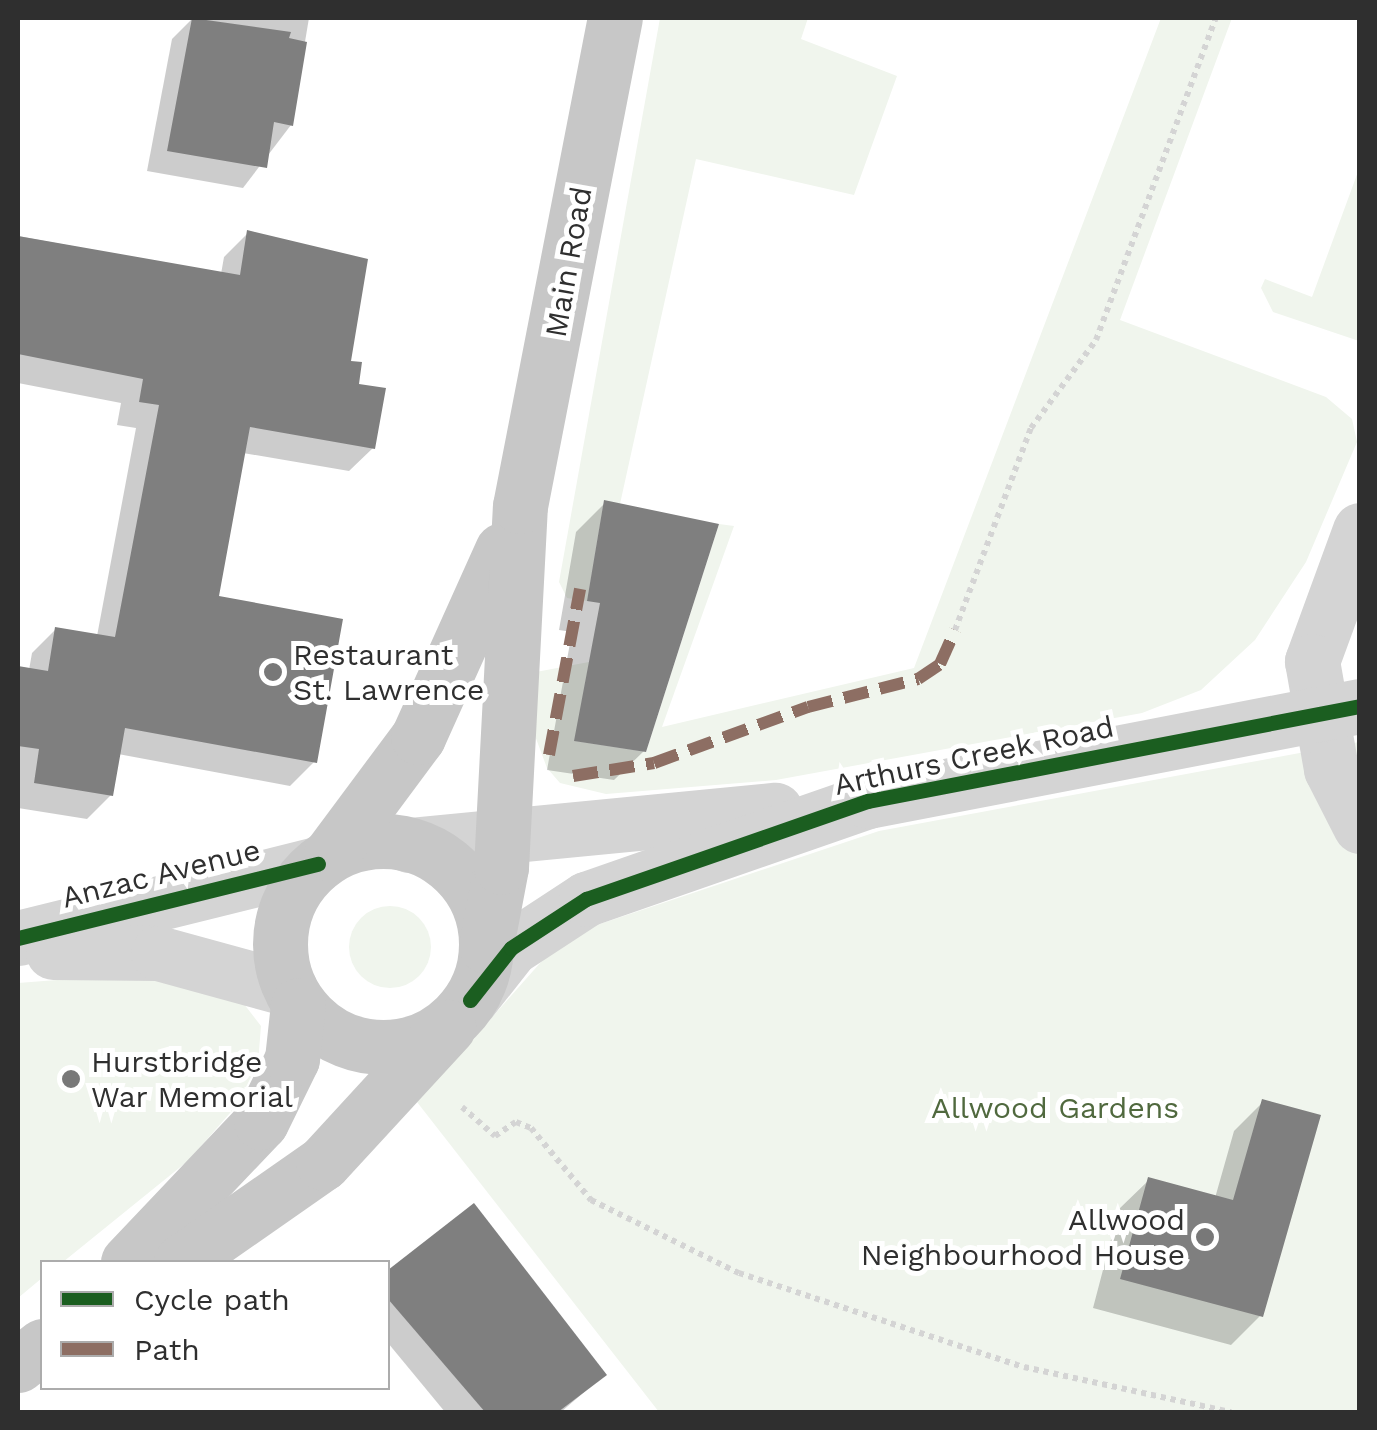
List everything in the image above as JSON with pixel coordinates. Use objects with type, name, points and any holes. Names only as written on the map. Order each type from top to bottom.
[{"type":"main road","name":"Main Road","points":[[486,946],[504,837],[507,708],[520,506],[615,18]]},
{"type":"main road","name":"Main Road","points":[[325,859],[418,737],[520,506]]},
{"type":"main road","points":[[130,1260],[261,1122],[292,1059],[294,997],[280,950],[285,908],[325,859],[356,844],[409,845],[462,877],[480,909],[486,946],[462,1010],[323,1163],[184,1260]]},
{"type":"main road","points":[[294,997],[336,1037],[384,1048],[433,1035],[462,1010]]},
{"type":"main road","points":[[18,1365],[40,1348]]},
{"type":"street","points":[[1360,530],[1314,645],[1339,710],[1331,769],[1360,826]]},
{"type":"street","points":[[507,708],[519,762],[539,795],[567,812],[620,825]]},
{"type":"street","name":"Arthurs Creek Road","points":[[409,845],[868,802],[1339,710]]},
{"type":"street","name":"Arthurs Creek Road","points":[[462,1010],[512,948],[586,898],[868,802]]},
{"type":"street","name":"Anzac Avenue","points":[[18,938],[325,859]]},
{"type":"street","name":"Anzac Avenue","points":[[18,954],[158,954],[294,997]]},
{"type":"path","points":[[956,630],[1031,428],[1096,340],[1216,18]]},
{"type":"path","points":[[461,1106],[495,1136],[516,1122],[530,1128],[591,1200],[739,1273],[1024,1367],[1230,1412]]},
{"type":"green space","points":[[660,18],[808,18],[801,39],[897,76],[854,195],[696,159],[620,504],[604,501],[587,601],[567,598],[559,582]]},
{"type":"green space","points":[[1161,18],[1232,18],[1120,320],[1326,397],[1352,419],[1357,442],[1306,562],[1255,640],[1201,690],[1142,713],[776,780],[606,794],[560,783],[547,768],[531,725],[536,672],[589,662],[575,741],[646,752],[719,524],[734,526],[662,727],[914,668]]},
{"type":"green space","points":[[1359,169],[1359,341],[1273,312],[1261,288],[1265,279],[1312,297]]},
{"type":"green space","name":"Allwood Gardens","points":[[1359,742],[1359,1412],[659,1412],[417,1102],[564,936],[879,831]]},
{"type":"green space","points":[[390,906],[419,918],[431,947],[419,976],[390,988],[361,976],[349,947],[361,918]]},
{"type":"green space","points":[[147,973],[244,1004],[261,1026],[258,1063],[237,1105],[189,1160],[65,1260],[40,1260],[40,1280],[18,1298],[18,983]]},
{"type":"building","points":[[192,18],[291,32],[289,38],[307,42],[293,126],[274,122],[267,168],[167,151]]},
{"type":"building","points":[[247,230],[368,259],[351,361],[362,362],[359,384],[386,388],[375,449],[250,427],[219,596],[343,619],[317,763],[125,728],[113,796],[34,783],[39,749],[18,746],[18,666],[48,671],[55,627],[115,637],[159,405],[139,402],[143,379],[18,354],[18,236],[240,275]]},
{"type":"building","points":[[604,500],[719,524],[646,752],[574,741],[600,603],[587,601]]},
{"type":"building","name":"Allwood Neighbourhood House","points":[[1262,1099],[1321,1115],[1263,1317],[1120,1279],[1148,1177],[1233,1200]]},
{"type":"building","points":[[474,1203],[607,1375],[558,1412],[485,1412],[390,1301],[390,1268]]},
{"type":"marked path","points":[[549,755],[580,589]]},
{"type":"marked path","points":[[573,776],[654,763],[808,707],[918,679],[940,664],[955,630]]},
{"type":"cycle path","points":[[470,1000],[511,948],[586,899],[868,801],[1360,706]]},
{"type":"cycle path","points":[[18,938],[318,864]]},
{"type":"place","name":"Restaurant St. Lawrence","points":[[273,672]]},
{"type":"place","name":"Hurstbridge War Memorial","points":[[71,1079]]},
{"type":"place","name":"Allwood Neighbourhood House","points":[[1205,1237]]}]
